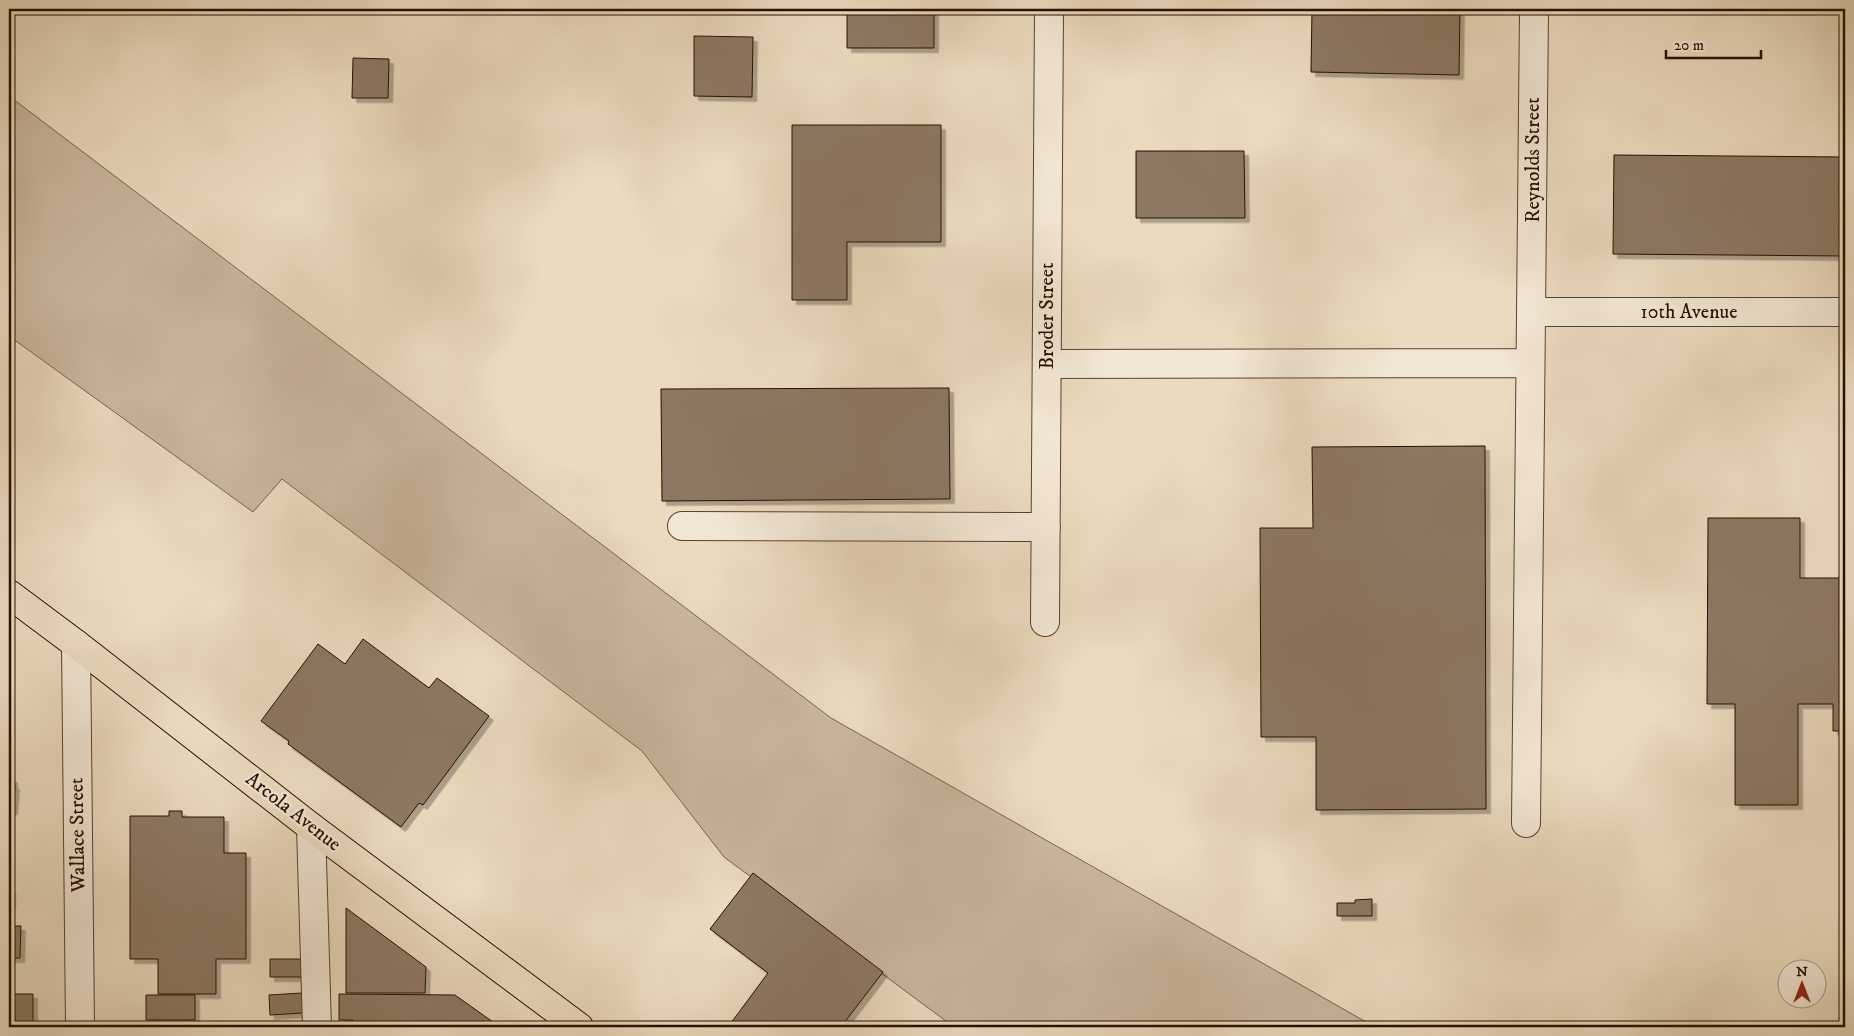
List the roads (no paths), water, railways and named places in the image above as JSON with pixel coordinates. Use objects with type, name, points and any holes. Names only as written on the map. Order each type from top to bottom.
[{"type":"main road","name":"Arcola Avenue","points":[[9,594],[311,827],[579,1027]]},
{"type":"street","name":"Broder Street","points":[[1045,622],[1049,9]]},
{"type":"street","name":"Reynolds Street","points":[[1526,823],[1534,9]]},
{"type":"street","name":"10th Avenue","points":[[1532,312],[1845,312]]},
{"type":"street","points":[[1047,364],[1530,363]]},
{"type":"street","points":[[682,526],[1046,526]]},
{"type":"street","name":"Wallace Street","points":[[76,644],[80,1027]]},
{"type":"street","points":[[311,827],[317,1027]]}]
